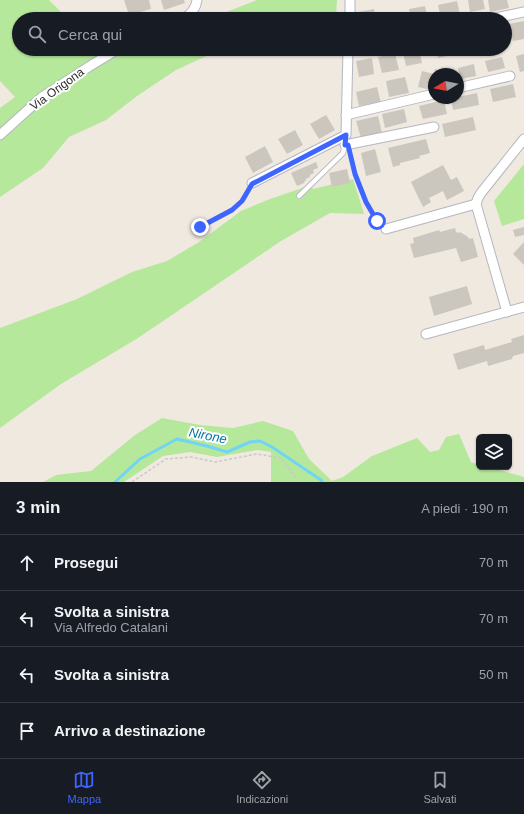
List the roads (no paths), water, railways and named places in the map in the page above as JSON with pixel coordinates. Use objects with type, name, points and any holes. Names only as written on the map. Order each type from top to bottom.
[{"type":"street","points":[[192,12],[196,6],[197,0]]},
{"type":"street","points":[[350,0],[350,12]]},
{"type":"street","points":[[512,15],[524,12]]},
{"type":"street","name":"Via Origona","points":[[0,134],[42,97],[106,56]]},
{"type":"street","points":[[252,184],[346,135],[349,56]]},
{"type":"street","points":[[464,87],[510,76]]},
{"type":"street","points":[[346,115],[428,95]]},
{"type":"street","points":[[347,145],[434,127]]},
{"type":"street","points":[[506,312],[476,204],[481,192],[524,139]]},
{"type":"street","points":[[386,229],[476,204]]},
{"type":"street","points":[[426,334],[524,307]]},
{"type":"lane","points":[[299,196],[344,154],[347,145],[346,135]]},
{"type":"waterway","name":"Nirone","points":[[115,482],[140,459],[177,439],[227,452],[250,442],[260,441],[272,447],[322,482]]}]
